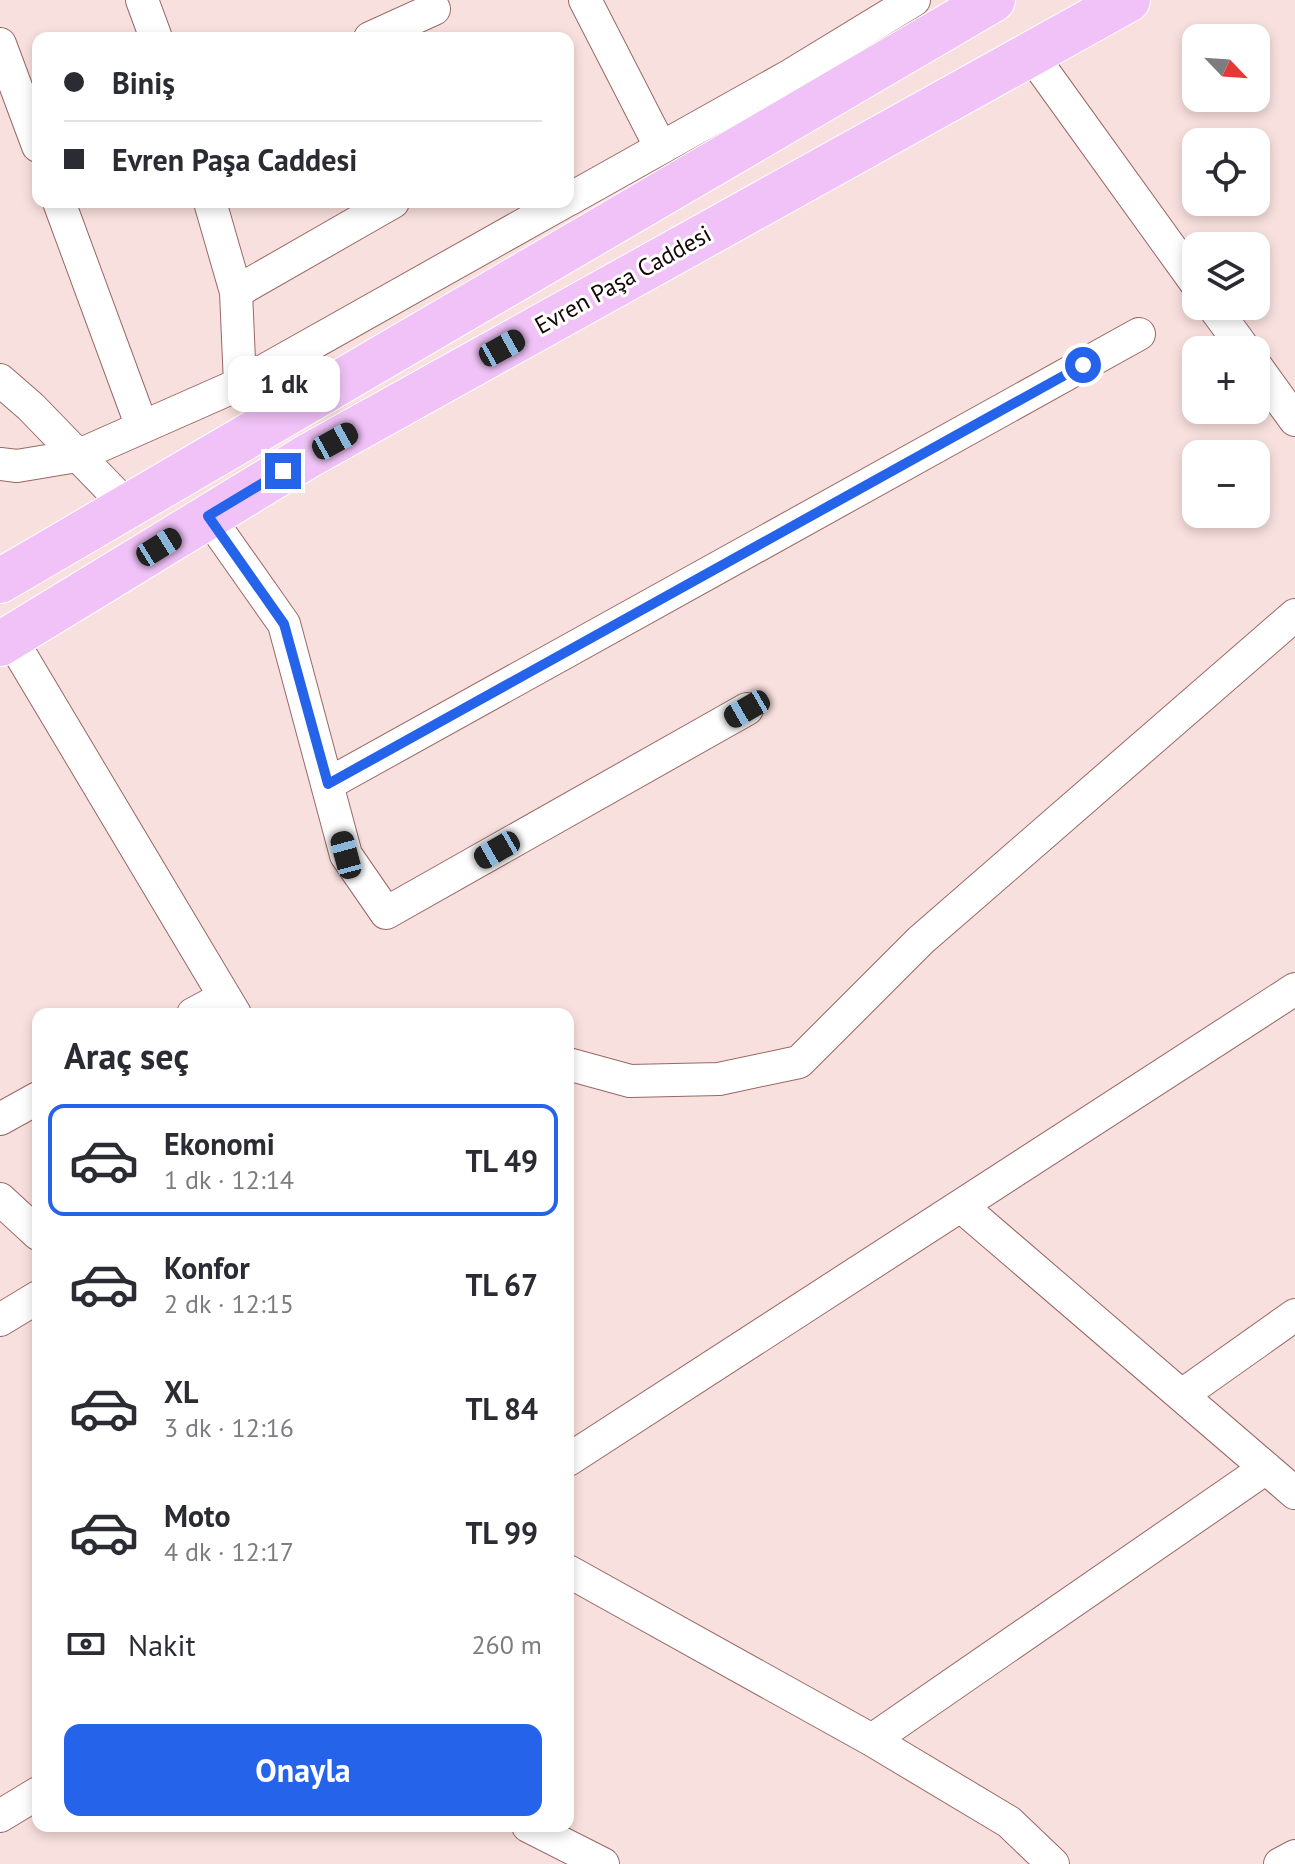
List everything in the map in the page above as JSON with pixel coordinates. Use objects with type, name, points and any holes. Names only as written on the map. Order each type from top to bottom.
[{"type":"highway","points":[[0,581],[993,0]]},
{"type":"highway","name":"Evren Paşa Caddesi","points":[[5,640],[308,456],[1128,0]]},
{"type":"street","points":[[142,0],[154,32]]},
{"type":"street","points":[[585,0],[661,148]]},
{"type":"street","points":[[574,197],[791,75],[914,0]]},
{"type":"street","points":[[389,32],[439,16]]},
{"type":"street","points":[[0,44],[32,130]]},
{"type":"street","points":[[1031,54],[1182,264]]},
{"type":"street","points":[[61,208],[142,427]]},
{"type":"street","points":[[212,208],[236,292],[240,384]]},
{"type":"street","points":[[236,292],[383,208]]},
{"type":"street","points":[[6,473],[77,456],[240,384],[554,208]]},
{"type":"street","points":[[328,784],[1139,334]]},
{"type":"street","points":[[0,380],[126,505]]},
{"type":"street","points":[[1270,385],[1295,420]]},
{"type":"street","points":[[208,516],[284,624],[346,855],[386,913],[747,709]]},
{"type":"street","points":[[574,1066],[630,1081],[719,1079],[799,1062],[921,940],[1295,615]]},
{"type":"street","points":[[5,640],[230,1005]]},
{"type":"street","points":[[574,1456],[1295,989]]},
{"type":"street","points":[[0,1119],[32,1101]]},
{"type":"street","points":[[0,1199],[32,1228]]},
{"type":"street","points":[[961,1206],[1295,1493]]},
{"type":"street","points":[[0,1320],[32,1301]]},
{"type":"street","points":[[1182,1395],[1295,1315]]},
{"type":"street","points":[[872,1740],[1266,1468]]},
{"type":"street","points":[[574,1574],[872,1740],[1009,1822],[1053,1864]]},
{"type":"street","points":[[0,1816],[32,1797]]},
{"type":"street","points":[[540,1832],[603,1864]]},
{"type":"street","points":[[1280,1864],[1295,1856]]},
{"type":"route","points":[[283,471],[208,516],[284,624],[328,784],[1083,365]]}]
